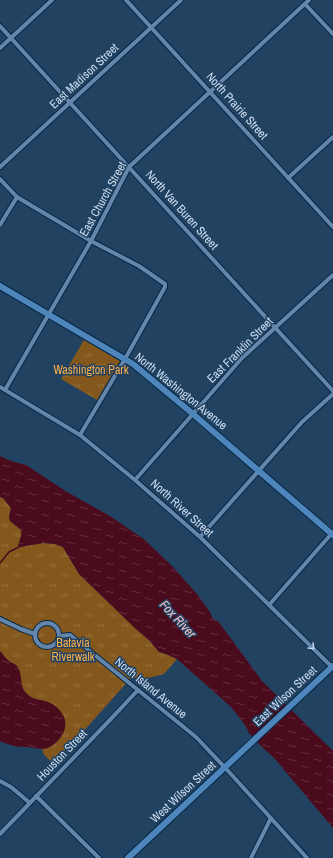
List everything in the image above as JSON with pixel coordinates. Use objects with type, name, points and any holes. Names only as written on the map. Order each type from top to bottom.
[{"type":"main road","name":"North Washington Avenue","points":[[0,286],[133,364],[332,533]]},
{"type":"main road","name":"East Wilson Street","points":[[253,742],[332,667]]},
{"type":"main road","name":"West Wilson Street","points":[[128,858],[253,742]]},
{"type":"street","points":[[0,48],[52,0]]},
{"type":"street","name":"North Prairie Street","points":[[126,0],[333,227]]},
{"type":"street","name":"East Madison Street","points":[[0,167],[181,0]]},
{"type":"street","name":"East Church Street","points":[[4,390],[91,241],[129,167],[310,0]]},
{"type":"street","points":[[305,4],[333,34]]},
{"type":"street","name":"North Van Buren Street","points":[[0,26],[333,391]]},
{"type":"street","points":[[288,178],[333,137]]},
{"type":"street","points":[[0,180],[17,197],[91,241],[139,266],[165,284],[165,287],[125,359],[80,435]]},
{"type":"street","points":[[0,225],[17,197]]},
{"type":"street","name":"East Franklin Street","points":[[135,480],[242,358],[333,276]]},
{"type":"street","name":"North River Street","points":[[0,387],[80,435],[135,480],[200,537],[332,667]]},
{"type":"street","points":[[200,537],[302,422],[333,394]]},
{"type":"street","points":[[269,605],[332,533]]},
{"type":"street","points":[[0,619],[36,634],[36,640],[46,647],[53,646],[60,636]]},
{"type":"street","name":"North Island Avenue","points":[[36,634],[38,627],[44,623],[55,625],[60,636],[70,635],[196,737],[307,858]]},
{"type":"street","name":"Houston Street","points":[[0,834],[138,690]]},
{"type":"street","points":[[0,781],[11,787],[30,803]]},
{"type":"street","points":[[36,796],[99,858]]},
{"type":"street","points":[[251,858],[271,818]]},
{"type":"green space","name":"Washington Park","points":[[84,340],[120,361],[97,400],[61,379]]},
{"type":"green space","name":"Batavia Riverwalk","points":[[0,497],[3,498],[11,508],[9,517],[10,521],[21,530],[22,533],[18,546],[20,547],[43,543],[55,544],[63,547],[79,574],[149,640],[159,652],[177,659],[164,674],[144,679],[130,679],[73,743],[69,745],[54,764],[44,755],[42,749],[47,748],[65,722],[62,714],[57,708],[47,702],[35,699],[25,692],[18,668],[8,661],[0,651]]},
{"type":"water","name":"Fox River","points":[[0,456],[26,465],[67,492],[110,516],[145,540],[173,567],[197,594],[210,612],[213,619],[218,621],[262,681],[333,751],[333,828],[275,759],[249,733],[245,725],[231,707],[177,659],[159,652],[149,640],[79,574],[63,547],[55,544],[43,543],[20,547],[18,546],[21,531],[10,521],[9,517],[11,508],[3,498],[0,497]]},
{"type":"water","points":[[0,651],[7,659],[18,667],[22,687],[26,693],[33,698],[52,704],[59,709],[64,716],[66,724],[63,734],[50,747],[41,749],[19,747],[0,741]]},
{"type":"waterway","points":[[0,563],[9,552],[19,547]]}]
